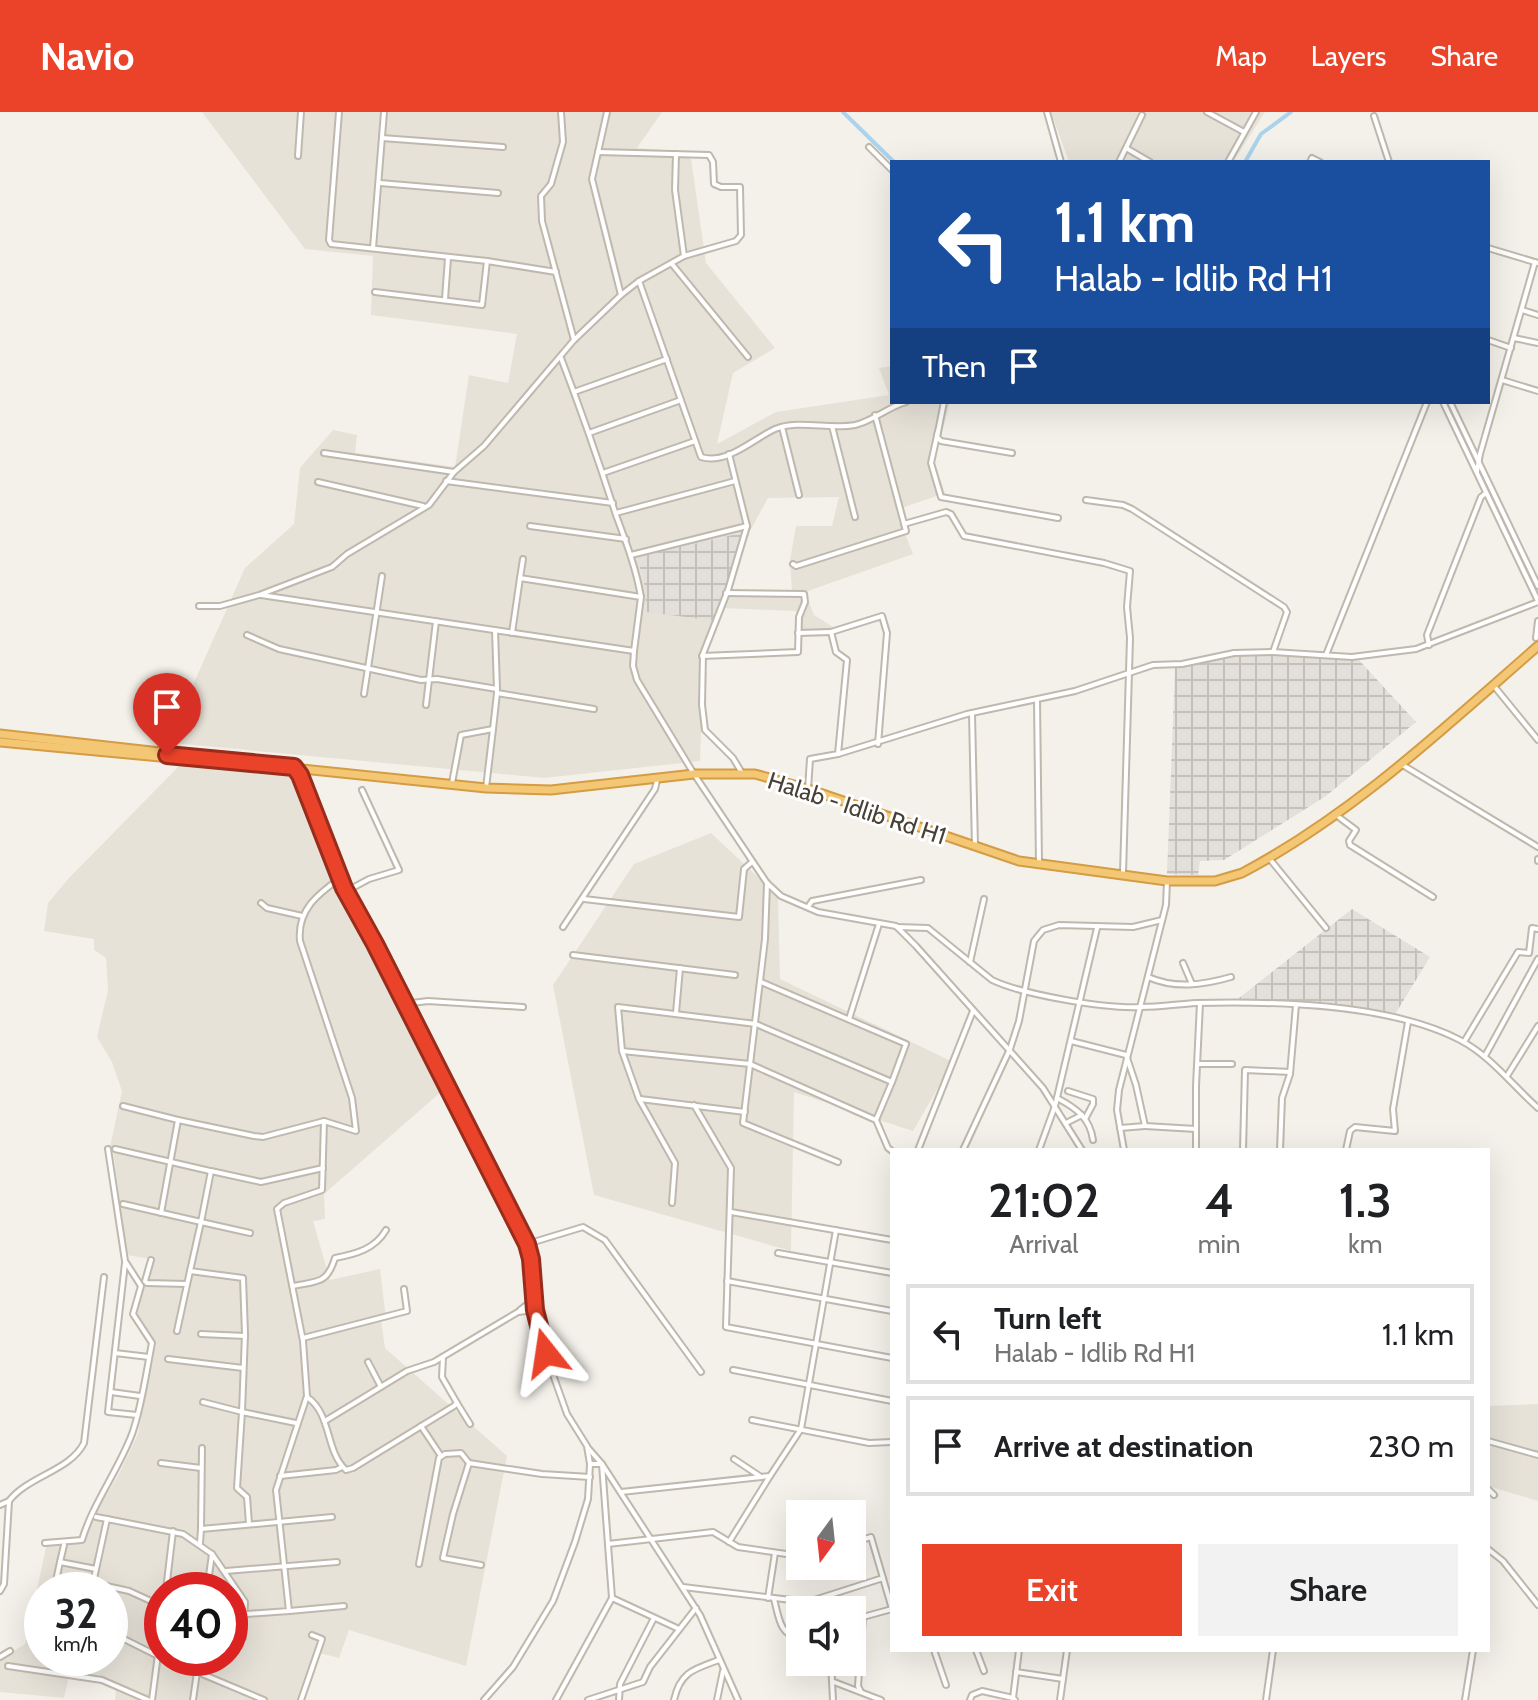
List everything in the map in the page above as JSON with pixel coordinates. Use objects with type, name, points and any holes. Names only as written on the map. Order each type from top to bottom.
[{"type":"highway","name":"Halab - Idlib Rd H1","points":[[0,734],[167,755],[486,788],[551,790],[657,777],[742,773],[773,777],[1019,861],[1123,876],[1201,882],[1228,879],[1269,858],[1336,815],[1493,685],[1537,640]]},
{"type":"highway","points":[[28,745],[57,745],[57,740]]},
{"type":"highway","points":[[0,742],[160,757],[167,755]]},
{"type":"street","points":[[298,156],[301,112]]},
{"type":"street","points":[[339,112],[331,244],[556,272]]},
{"type":"street","points":[[373,248],[384,112]]},
{"type":"street","points":[[561,112],[563,142],[551,184],[541,196],[541,206],[574,340]]},
{"type":"street","points":[[607,112],[592,179],[621,295]]},
{"type":"street","points":[[1047,112],[1060,160]]},
{"type":"street","points":[[1207,112],[1218,115],[1244,132]]},
{"type":"street","points":[[1229,160],[1256,112]]},
{"type":"street","points":[[1120,160],[1142,115]]},
{"type":"street","points":[[1374,116],[1388,160]]},
{"type":"street","points":[[382,138],[503,147]]},
{"type":"street","points":[[869,147],[890,168]]},
{"type":"street","points":[[1126,148],[1147,160]]},
{"type":"street","points":[[199,606],[220,606],[259,595],[332,567],[347,554],[429,505],[446,481],[484,446],[574,340],[621,295],[639,281],[684,256],[736,241],[741,235],[740,187],[714,184],[713,162],[709,155],[598,152]]},
{"type":"street","points":[[676,154],[675,190],[684,256]]},
{"type":"street","points":[[380,183],[498,193]]},
{"type":"street","points":[[1477,474],[1480,454],[1536,262],[1490,249]]},
{"type":"street","points":[[445,299],[448,257]]},
{"type":"street","points":[[375,292],[482,305],[487,261]]},
{"type":"street","points":[[672,264],[748,357]]},
{"type":"street","points":[[639,281],[701,457],[706,459],[729,454],[782,427],[855,425],[901,404]]},
{"type":"street","points":[[1522,310],[1538,315]]},
{"type":"street","points":[[1514,338],[1538,343]]},
{"type":"street","points":[[1490,341],[1511,348]]},
{"type":"street","points":[[561,358],[626,539],[641,597],[633,666],[637,680],[752,862],[781,896],[808,907],[879,924],[928,928],[992,980],[1081,1002],[1140,1008],[1200,1003],[1296,1005],[1372,1014],[1437,1030],[1485,1056],[1536,1106]]},
{"type":"street","points":[[574,392],[667,359]]},
{"type":"street","points":[[1502,380],[1538,391]]},
{"type":"street","points":[[589,433],[681,400]]},
{"type":"street","points":[[944,404],[931,463],[941,497],[1058,518]]},
{"type":"street","points":[[1326,655],[1426,404]]},
{"type":"street","points":[[808,789],[810,759],[878,744],[972,714],[1075,691],[1129,671],[1234,653],[1358,656],[1416,649],[1538,601],[1444,404]]},
{"type":"street","points":[[1451,404],[1538,586]]},
{"type":"street","points":[[793,564],[796,566],[906,531],[875,415]]},
{"type":"street","points":[[832,426],[855,517]]},
{"type":"street","points":[[782,427],[799,495]]},
{"type":"street","points":[[938,431],[937,437],[941,441],[1012,453]]},
{"type":"street","points":[[603,473],[695,441]]},
{"type":"street","points":[[324,453],[454,472]]},
{"type":"street","points":[[729,454],[747,526],[702,656],[703,726],[710,737],[733,758],[742,773]]},
{"type":"street","points":[[446,481],[613,503]]},
{"type":"street","points":[[616,513],[735,481]]},
{"type":"street","points":[[318,482],[425,506]]},
{"type":"street","points":[[1429,645],[1427,635],[1481,497],[1486,493]]},
{"type":"street","points":[[1086,500],[1132,509],[1284,607],[1287,612],[1273,652]]},
{"type":"street","points":[[904,524],[946,512],[951,514],[964,536],[1130,571],[1123,876]]},
{"type":"street","points":[[530,526],[626,539]]},
{"type":"street","points":[[631,555],[747,526]]},
{"type":"street","points":[[512,633],[523,559]]},
{"type":"street","points":[[364,694],[382,576]]},
{"type":"street","points":[[520,578],[641,597]]},
{"type":"street","points":[[702,656],[798,652],[804,594],[726,593]]},
{"type":"street","points":[[259,595],[634,651]]},
{"type":"street","points":[[798,633],[831,632],[882,616],[887,633],[878,744]]},
{"type":"street","points":[[426,705],[436,621]]},
{"type":"street","points":[[1537,640],[1538,621]]},
{"type":"street","points":[[486,788],[497,691],[495,630]]},
{"type":"street","points":[[831,632],[836,652],[847,660],[838,754]]},
{"type":"street","points":[[247,635],[279,649],[594,709]]},
{"type":"street","points":[[1493,685],[1538,740]]},
{"type":"street","points":[[1037,700],[1039,864]]},
{"type":"street","points":[[972,714],[975,847]]},
{"type":"street","points":[[452,783],[461,735],[493,729]]},
{"type":"street","points":[[1401,764],[1538,847]]},
{"type":"street","points":[[294,767],[345,892],[527,1244],[535,1310],[567,1414],[696,1608],[738,1700]]},
{"type":"street","points":[[563,927],[655,789],[657,777]]},
{"type":"street","points":[[345,892],[369,879],[399,870],[362,790]]},
{"type":"street","points":[[1336,815],[1356,830],[1349,841],[1350,845],[1433,897]]},
{"type":"street","points":[[1269,858],[1326,928]]},
{"type":"street","points":[[584,899],[739,917],[744,869],[752,862]]},
{"type":"street","points":[[123,1106],[263,1137],[324,1121],[356,1131],[352,1098],[300,941],[302,916],[321,892],[340,878]]},
{"type":"street","points":[[808,907],[812,901],[921,880]]},
{"type":"street","points":[[1124,1148],[1117,1110],[1119,1090],[1162,920],[1167,881]]},
{"type":"street","points":[[767,883],[761,982],[743,1123],[838,1162]]},
{"type":"street","points":[[970,962],[984,899]]},
{"type":"street","points":[[261,903],[267,908],[302,916]]},
{"type":"street","points":[[964,1148],[1010,1049],[1019,1021],[1034,941],[1043,930],[1059,925],[1133,927],[1162,920]]},
{"type":"street","points":[[849,1019],[879,924]]},
{"type":"street","points":[[896,926],[1043,1088],[1081,1148]]},
{"type":"street","points":[[1040,1148],[1055,1106],[1097,927]]},
{"type":"street","points":[[1464,1042],[1518,952],[1529,953],[1532,928],[1538,929]]},
{"type":"street","points":[[573,955],[735,975]]},
{"type":"street","points":[[1485,1056],[1538,959]]},
{"type":"street","points":[[1183,963],[1192,984]]},
{"type":"street","points":[[676,1014],[680,968]]},
{"type":"street","points":[[1148,977],[1162,983],[1192,984],[1231,977]]},
{"type":"street","points":[[761,982],[906,1044],[876,1120]]},
{"type":"street","points":[[404,1004],[428,1001],[523,1007]]},
{"type":"street","points":[[1196,1148],[1200,1003]]},
{"type":"street","points":[[1280,1148],[1282,1098],[1290,1072],[1296,1005]]},
{"type":"street","points":[[672,1203],[675,1163],[639,1099],[622,1051],[618,1007],[756,1024],[892,1082]]},
{"type":"street","points":[[919,1148],[973,1011]]},
{"type":"street","points":[[1346,1148],[1350,1131],[1355,1127],[1395,1131],[1393,1109],[1408,1022]]},
{"type":"street","points":[[1507,1076],[1538,1026]]},
{"type":"street","points":[[1071,1041],[1126,1055]]},
{"type":"street","points":[[622,1051],[750,1064],[876,1120],[890,1148]]},
{"type":"street","points":[[1126,1055],[1145,1126]]},
{"type":"street","points":[[1198,1064],[1232,1064]]},
{"type":"street","points":[[1243,1148],[1245,1070],[1290,1072]]},
{"type":"street","points":[[1066,1123],[1083,1117],[1093,1104],[1093,1099],[1068,1091]]},
{"type":"street","points":[[1057,1098],[1083,1117],[1091,1127],[1093,1140]]},
{"type":"street","points":[[1536,1106],[1538,1098]]},
{"type":"street","points":[[639,1099],[745,1112]]},
{"type":"street","points":[[694,1105],[731,1168],[726,1327],[890,1358]]},
{"type":"street","points":[[161,1213],[178,1120]]},
{"type":"street","points":[[289,1611],[276,1495],[296,1423],[307,1396],[303,1338],[277,1209],[284,1203],[322,1190],[324,1121]]},
{"type":"street","points":[[1120,1128],[1196,1129]]},
{"type":"street","points":[[108,1149],[125,1261],[108,1412],[137,1415]]},
{"type":"street","points":[[115,1149],[261,1182],[323,1168]]},
{"type":"street","points":[[177,1331],[211,1171]]},
{"type":"street","points":[[123,1204],[250,1233]]},
{"type":"street","points":[[731,1212],[890,1240]]},
{"type":"street","points":[[527,1244],[583,1227],[605,1240],[701,1372]]},
{"type":"street","points":[[293,1286],[323,1280],[330,1275],[335,1258],[378,1244],[386,1230]]},
{"type":"street","points":[[729,1542],[801,1429],[836,1230]]},
{"type":"street","points":[[778,1253],[890,1273]]},
{"type":"street","points":[[151,1260],[147,1283],[187,1284]]},
{"type":"street","points":[[45,1543],[82,1540],[89,1516],[105,1493],[133,1433],[152,1343],[133,1314],[141,1286],[125,1261]]},
{"type":"street","points":[[190,1271],[243,1278],[245,1336],[237,1486],[247,1497],[249,1524]]},
{"type":"street","points":[[0,1505],[76,1455],[84,1443],[104,1277]]},
{"type":"street","points":[[727,1281],[890,1311]]},
{"type":"street","points":[[303,1338],[407,1311],[404,1289]]},
{"type":"street","points":[[325,1421],[407,1371],[443,1357],[534,1299]]},
{"type":"street","points":[[518,1312],[535,1310]]},
{"type":"street","points":[[201,1334],[245,1336]]},
{"type":"street","points":[[115,1353],[149,1357]]},
{"type":"street","points":[[443,1357],[442,1377],[470,1424]]},
{"type":"street","points":[[168,1359],[243,1368]]},
{"type":"street","points":[[368,1362],[381,1387]]},
{"type":"street","points":[[733,1370],[890,1401]]},
{"type":"street","points":[[111,1392],[141,1396]]},
{"type":"street","points":[[307,1396],[325,1421],[342,1467],[346,1470],[457,1403]]},
{"type":"street","points":[[203,1402],[296,1423]]},
{"type":"street","points":[[752,1420],[869,1443],[890,1442]]},
{"type":"street","points":[[421,1426],[441,1456]]},
{"type":"street","points":[[1490,1442],[1538,1455]]},
{"type":"street","points":[[484,1700],[513,1667],[553,1601],[588,1499],[590,1464],[587,1446]]},
{"type":"street","points":[[200,1543],[202,1448]]},
{"type":"street","points":[[441,1456],[461,1453],[469,1463],[542,1474],[590,1477]]},
{"type":"street","points":[[419,1564],[432,1483],[441,1456]]},
{"type":"street","points":[[734,1459],[761,1477]]},
{"type":"street","points":[[161,1463],[201,1468]]},
{"type":"street","points":[[469,1463],[443,1558],[481,1565]]},
{"type":"street","points":[[590,1464],[602,1464]]},
{"type":"street","points":[[556,1700],[612,1598],[602,1464]]},
{"type":"street","points":[[280,1476],[342,1467]]},
{"type":"street","points":[[621,1492],[770,1476]]},
{"type":"street","points":[[1490,1491],[1494,1495]]},
{"type":"street","points":[[0,1591],[4,1584],[9,1501]]},
{"type":"street","points":[[96,1517],[173,1531],[200,1543],[226,1571],[337,1562]]},
{"type":"street","points":[[201,1529],[332,1517]]},
{"type":"street","points":[[95,1572],[107,1519]]},
{"type":"street","points":[[168,1572],[173,1531]]},
{"type":"street","points":[[0,1532],[6,1536]]},
{"type":"street","points":[[608,1544],[713,1532],[738,1547],[786,1554]]},
{"type":"street","points":[[866,1539],[871,1537],[890,1602]]},
{"type":"street","points":[[58,1572],[64,1545]]},
{"type":"street","points":[[1490,1552],[1503,1561],[1538,1605]]},
{"type":"street","points":[[775,1553],[771,1598],[786,1633]]},
{"type":"street","points":[[210,1572],[212,1554]]},
{"type":"street","points":[[60,1562],[96,1569]]},
{"type":"street","points":[[683,1587],[808,1602],[883,1578]]},
{"type":"street","points":[[612,1598],[679,1629]]},
{"type":"street","points":[[248,1614],[344,1606]]},
{"type":"street","points":[[588,1700],[643,1682],[650,1667],[696,1608]]},
{"type":"street","points":[[866,1616],[890,1610]]},
{"type":"street","points":[[619,1700],[618,1691],[654,1618]]},
{"type":"street","points":[[301,1700],[322,1639],[312,1635]]},
{"type":"street","points":[[0,1657],[10,1651]]},
{"type":"street","points":[[935,1652],[946,1685]]},
{"type":"street","points":[[977,1652],[984,1671]]},
{"type":"street","points":[[970,1700],[972,1695],[982,1691],[1014,1699],[1019,1652]]},
{"type":"street","points":[[1060,1700],[1067,1652]]},
{"type":"street","points":[[1266,1700],[1273,1652]]},
{"type":"street","points":[[1465,1700],[1473,1652]]},
{"type":"street","points":[[674,1700],[677,1686],[691,1669],[719,1660]]},
{"type":"street","points":[[8,1666],[24,1668]]},
{"type":"street","points":[[717,1700],[723,1669]]},
{"type":"street","points":[[1016,1672],[1063,1679]]},
{"type":"street","points":[[82,1676],[102,1680],[150,1700],[156,1676]]},
{"type":"street","points":[[193,1700],[197,1676]]},
{"type":"street","points":[[204,1676],[264,1700]]},
{"type":"street","points":[[833,1676],[833,1700]]},
{"type":"street","points":[[859,1676],[861,1692]]},
{"type":"street","points":[[834,1682],[881,1700]]},
{"type":"shaded area","points":[[202,112],[662,112],[637,148],[690,152],[706,263],[775,348],[733,373],[717,444],[776,412],[889,395],[879,368],[890,366],[890,404],[949,404],[934,462],[945,493],[896,510],[913,554],[805,592],[814,615],[836,629],[835,632],[795,635],[796,611],[721,608],[729,590],[792,592],[790,560],[796,526],[832,526],[839,497],[768,498],[750,531],[637,557],[645,587],[717,621],[704,655],[700,761],[544,778],[173,743],[181,712],[245,568],[294,524],[300,468],[333,430],[357,435],[355,453],[455,467],[469,375],[508,383],[517,334],[371,315],[373,256],[305,249]]},
{"type":"shaded area","points":[[1051,112],[1265,112],[1234,160],[1068,160]]},
{"type":"shaded area","points":[[750,531],[717,621],[646,612],[645,587],[637,557]]},
{"type":"shaded area","points":[[1238,652],[1357,658],[1416,722],[1326,796],[1224,860],[1200,861],[1198,875],[1167,874],[1175,668]]},
{"type":"shaded area","points":[[182,763],[291,772],[298,783],[346,907],[370,946],[442,1091],[324,1194],[325,1219],[313,1221],[330,1280],[380,1269],[386,1319],[381,1320],[385,1348],[507,1456],[466,1666],[349,1630],[339,1658],[320,1653],[304,1700],[115,1700],[116,1688],[101,1681],[69,1677],[64,1698],[0,1692],[0,1659],[24,1645],[24,1676],[128,1676],[128,1572],[41,1572],[47,1543],[83,1542],[92,1517],[118,1476],[138,1434],[156,1342],[137,1313],[150,1259],[127,1255],[113,1149],[110,1147],[122,1091],[112,1062],[97,1037],[108,990],[106,958],[94,950],[94,939],[44,931],[48,903]]},
{"type":"shaded area","points":[[711,833],[778,896],[780,979],[953,1062],[913,1131],[794,1092],[791,1251],[594,1195],[553,985],[634,864]]},
{"type":"shaded area","points":[[1352,909],[1430,957],[1394,1016],[1307,1003],[1242,1002],[1239,998]]},
{"type":"shaded area","points":[[1538,1404],[1538,1501],[1490,1487],[1490,1406]]},
{"type":"waterway","points":[[843,112],[892,160]]},
{"type":"waterway","points":[[1246,160],[1261,134],[1291,112]]},
{"type":"route","points":[[167,755],[294,767],[300,775],[351,905],[375,944],[485,1165],[523,1234],[531,1253],[535,1310],[546,1353]]}]
